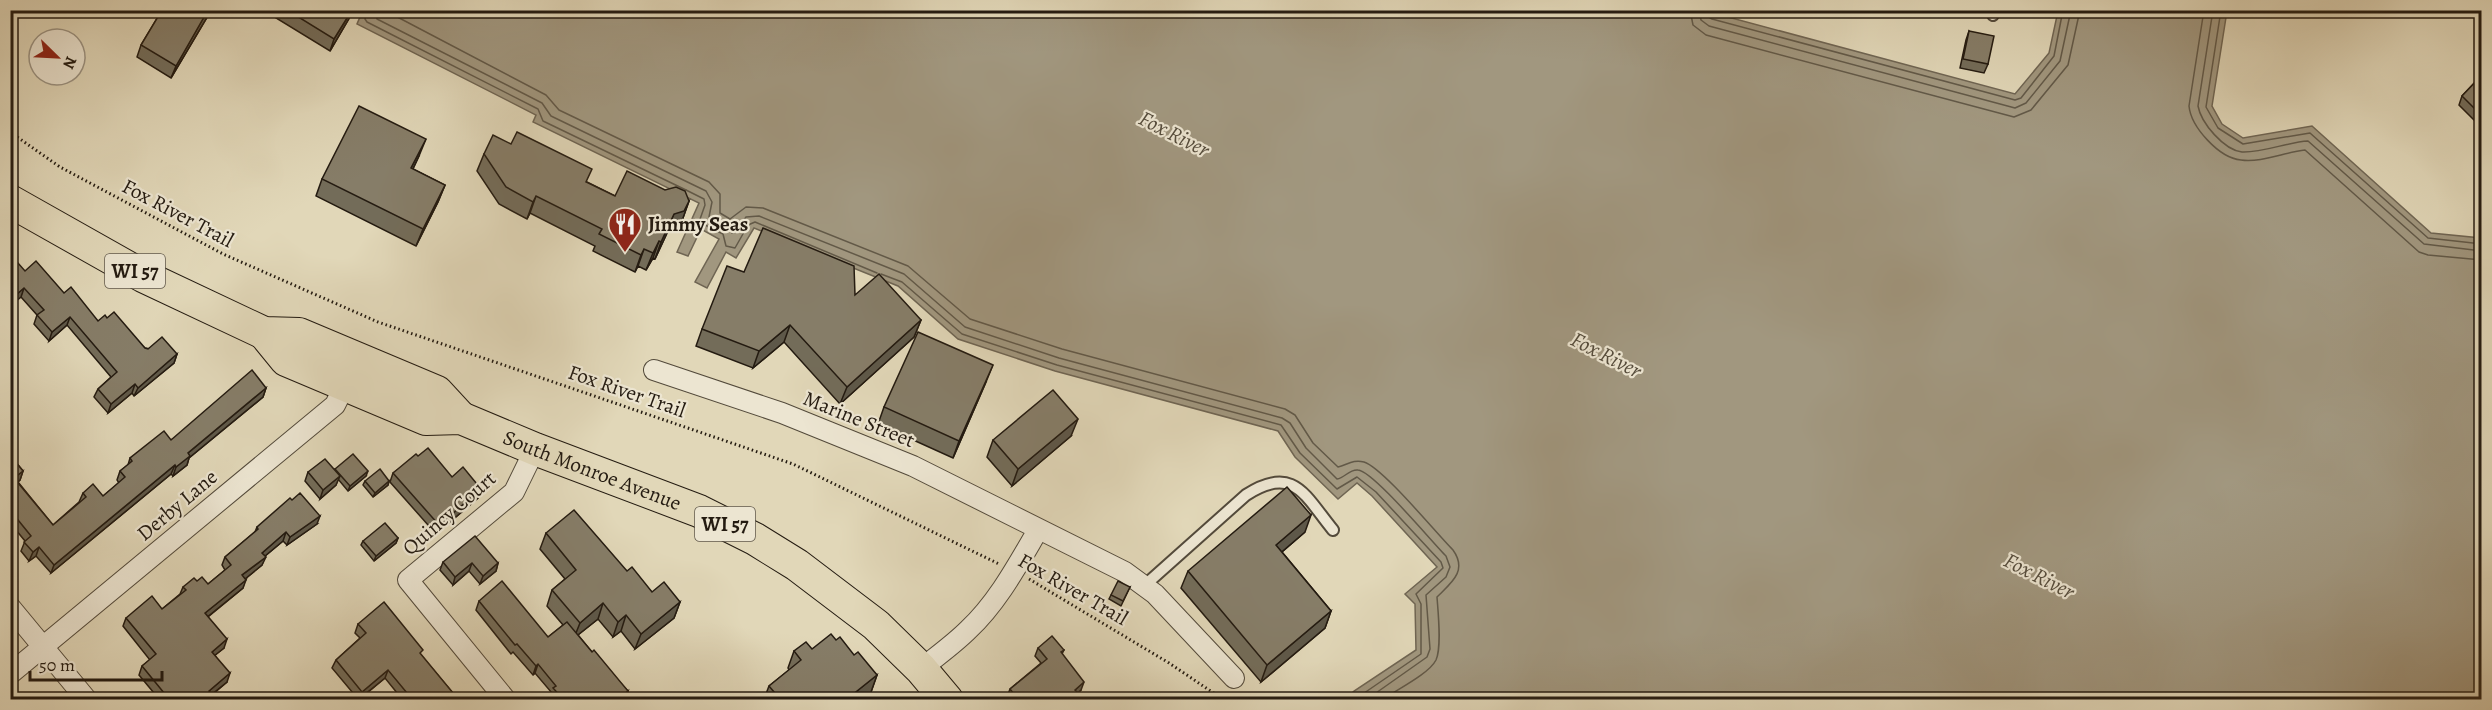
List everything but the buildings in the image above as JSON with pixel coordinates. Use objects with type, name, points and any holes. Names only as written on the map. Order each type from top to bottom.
[{"type":"main road","name":"South Monroe Avenue","points":[[10,201],[143,276],[264,333],[286,360],[352,372],[426,419],[461,418],[535,449],[699,511],[754,538],[837,593],[876,625],[948,699]]},
{"type":"street","name":"Marine Street","points":[[654,370],[782,413],[913,466],[1125,572],[1155,594],[1234,678]]},
{"type":"street","name":"Derby Lane","points":[[10,674],[335,405],[352,372]]},
{"type":"street","name":"Quincy Court","points":[[506,699],[408,580],[514,492],[535,449]]},
{"type":"street","points":[[921,669],[969,630],[1014,571],[1038,530]]},
{"type":"street","points":[[10,607],[87,699]]},
{"type":"lane","points":[[1144,586],[1246,495],[1275,481],[1291,484],[1300,490],[1334,531]]},
{"type":"path","name":"Fox River Trail","points":[[10,132],[60,167],[223,254],[378,322],[793,464],[1014,571],[1169,663],[1224,699]]},
{"type":"water","name":"Fox River","points":[[363,10],[1702,10],[2015,94],[2049,53],[2058,11],[2227,11],[2212,106],[2222,124],[2243,138],[2312,126],[2431,233],[2481,238],[2481,699],[1346,699],[1354,691],[1416,650],[1415,604],[1405,594],[1437,567],[1372,496],[1357,483],[1338,499],[1295,457],[1278,431],[1055,371],[958,339],[898,286],[754,228],[736,258],[726,252],[707,288],[695,282],[719,239],[701,229],[688,256],[677,252],[699,203],[533,122],[536,115],[357,24]]},
{"type":"place","name":"Jimmy Seas","points":[[625,253]]}]
